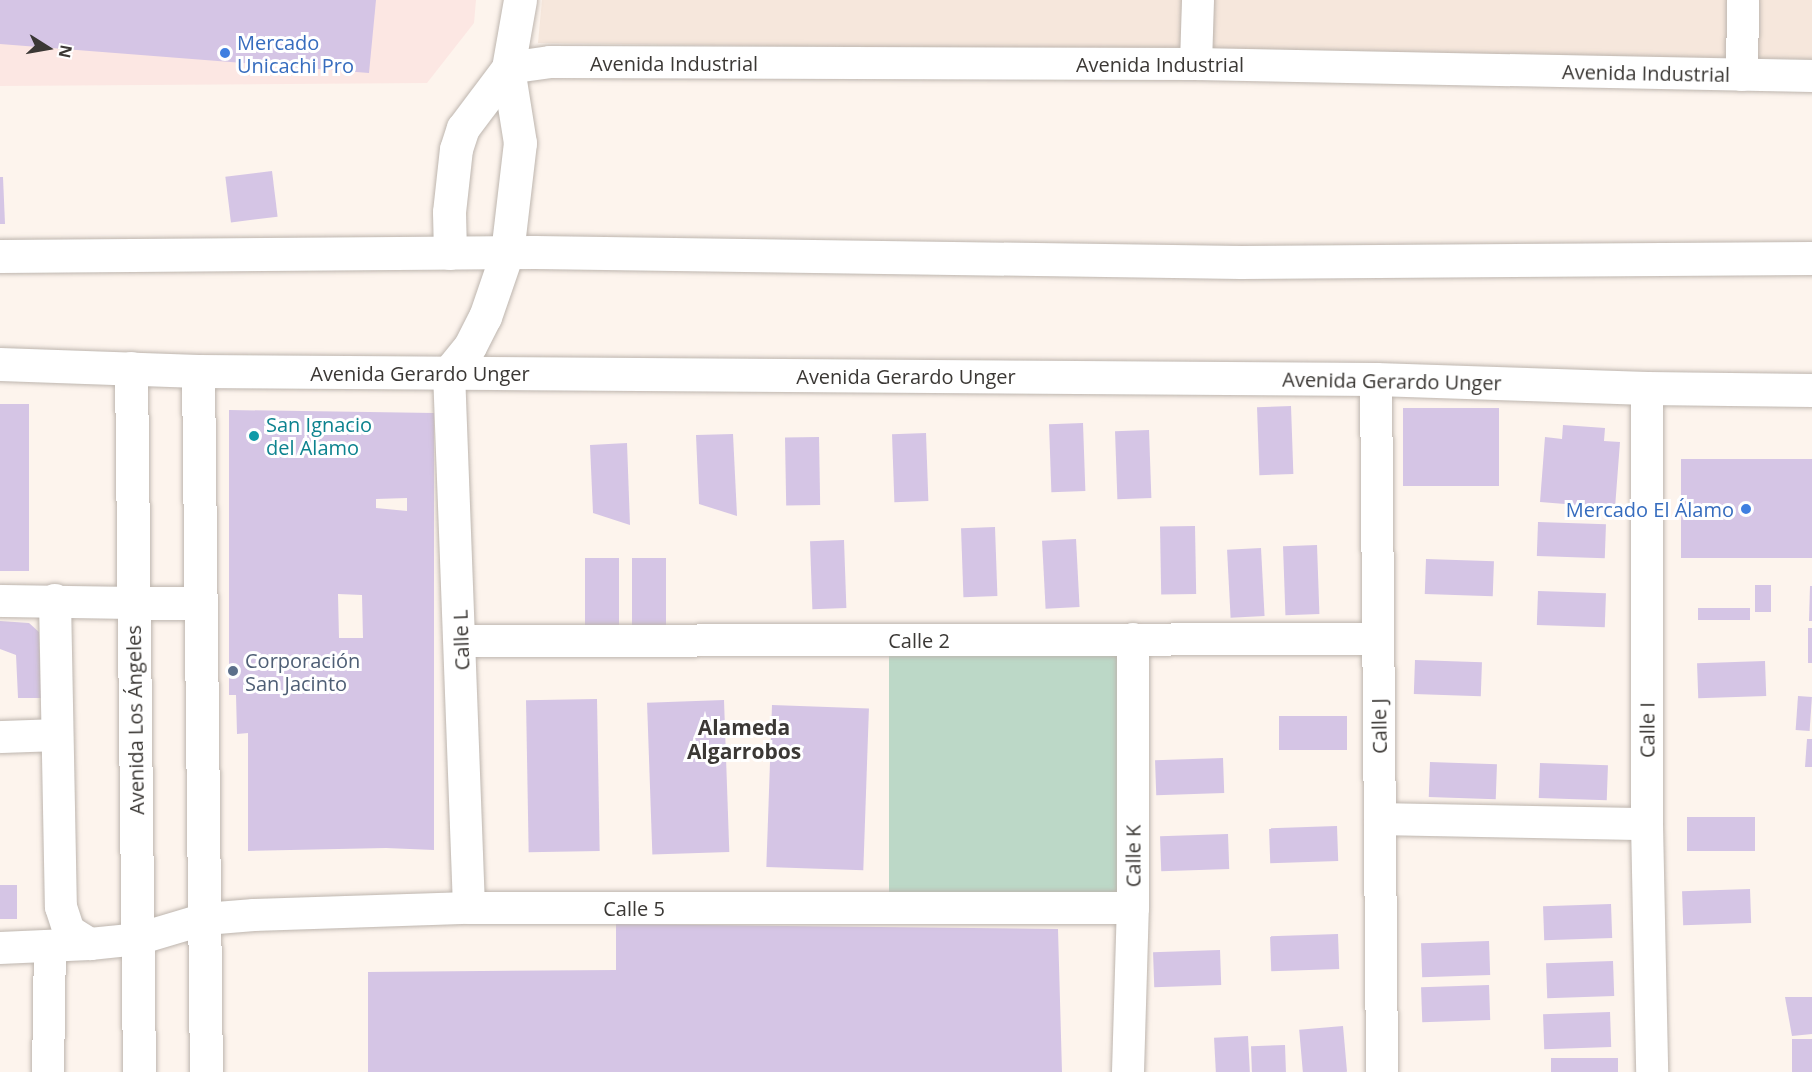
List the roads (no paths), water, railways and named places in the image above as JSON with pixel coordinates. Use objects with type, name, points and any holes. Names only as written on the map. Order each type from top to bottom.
[{"type":"main road","points":[[449,372],[470,346],[485,317],[509,241],[520,143],[508,68],[520,0]]},
{"type":"main road","points":[[450,253],[449,212],[456,148],[463,128],[508,68]]},
{"type":"main road","points":[[0,256],[127,253],[450,253],[509,241],[1241,262],[1812,258]]},
{"type":"main road","name":"Avenida Gerardo Unger","points":[[0,364],[198,371],[1376,379],[1647,388],[1812,390]]},
{"type":"main road","name":"Avenida Los Ángeles","points":[[131,368],[139,1072]]},
{"type":"main road","points":[[198,371],[206,1072]]},
{"type":"main road","points":[[134,603],[200,603]]},
{"type":"street","points":[[1196,64],[1198,0]]},
{"type":"street","points":[[1742,75],[1743,0]]},
{"type":"street","name":"Avenida Industrial","points":[[508,68],[550,62],[1196,64],[1812,76]]},
{"type":"street","name":"Calle L","points":[[449,372],[470,908]]},
{"type":"street","name":"Calle J","points":[[1376,379],[1382,1072]]},
{"type":"street","name":"Calle I","points":[[1647,388],[1647,824],[1652,1072]]},
{"type":"street","points":[[55,600],[61,907],[69,931],[78,939],[90,944]]},
{"type":"street","points":[[0,601],[55,600],[134,603]]},
{"type":"street","name":"Calle K","points":[[1128,1072],[1133,908],[1133,639]]},
{"type":"street","name":"Calle 2","points":[[461,641],[1378,639]]},
{"type":"street","points":[[0,737],[57,735]]},
{"type":"street","points":[[1380,819],[1647,824]]},
{"type":"street","name":"Calle 5","points":[[0,948],[50,947],[138,939],[205,918],[470,908],[1133,908]]},
{"type":"street","points":[[48,1072],[50,947]]},
{"type":"place","name":"Mercado Unicachi Pro","points":[[225,53]]},
{"type":"place","name":"San Ignacio del Alamo","points":[[254,436]]},
{"type":"place","name":"Mercado El Álamo","points":[[1746,509]]},
{"type":"place","name":"Corporación San Jacinto","points":[[233,671]]},
{"type":"district","name":"Alameda Algarrobos","points":[[744,739]]}]
